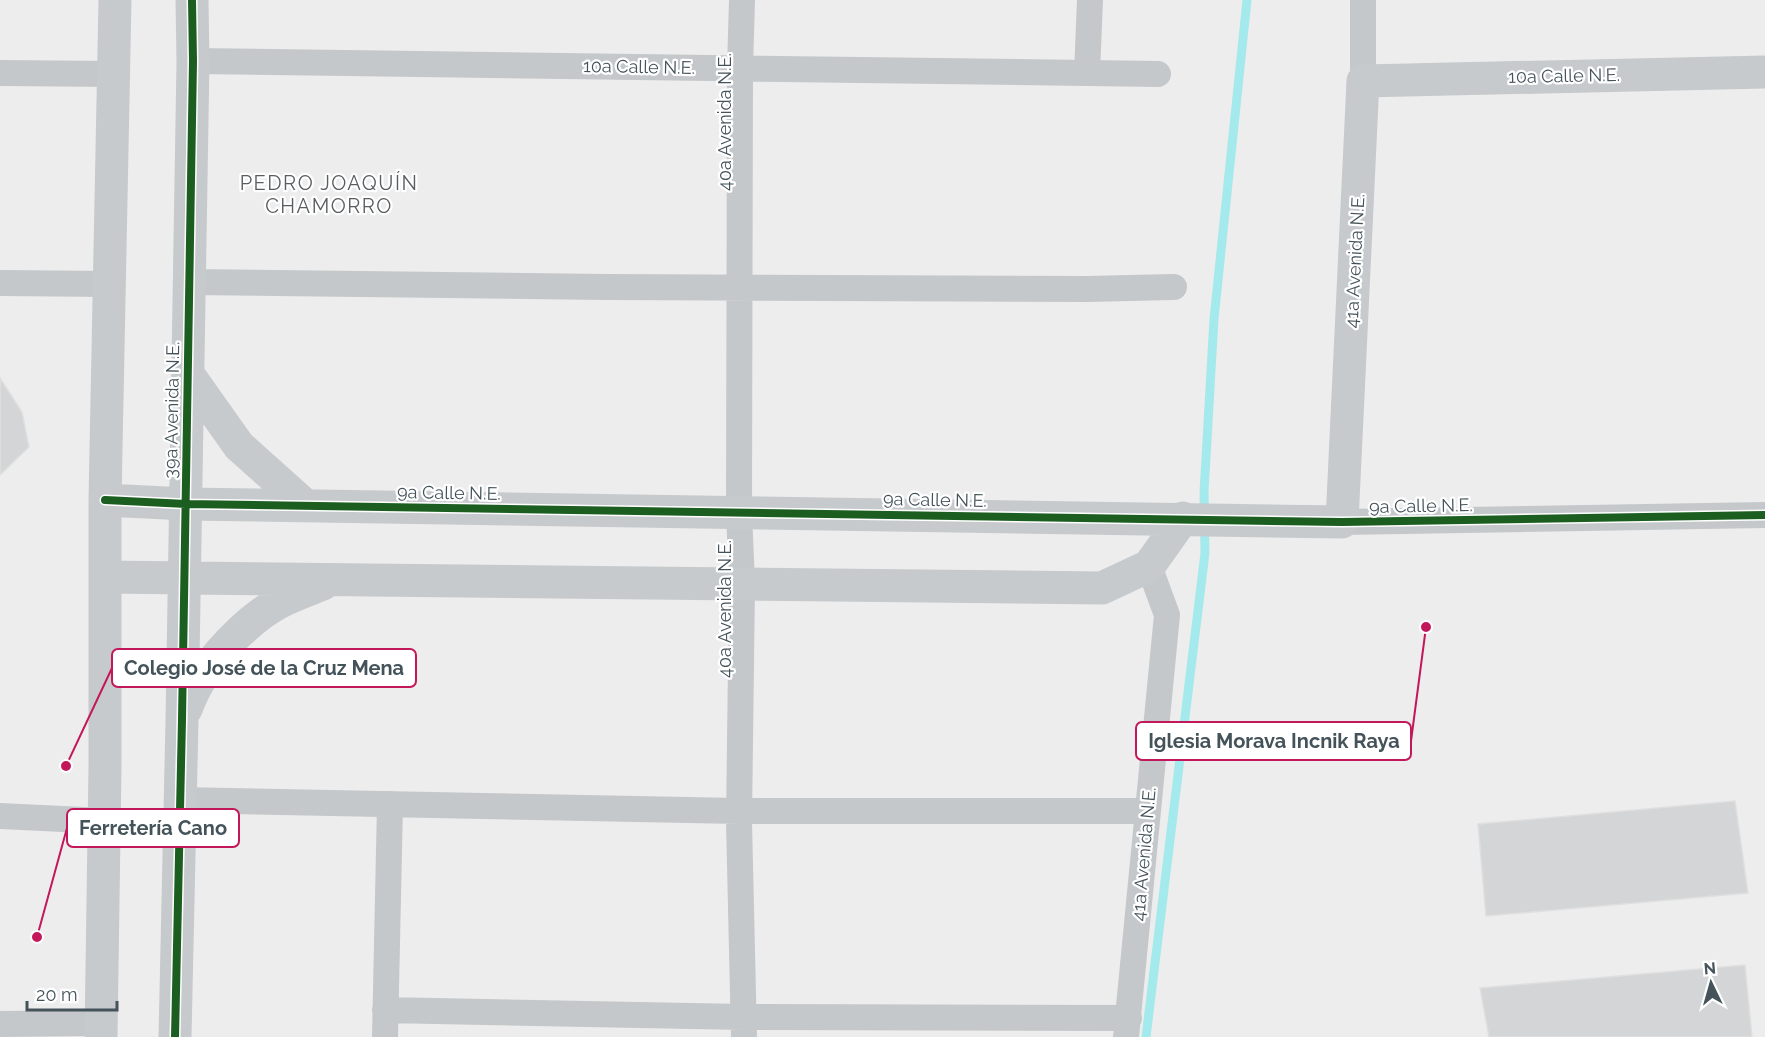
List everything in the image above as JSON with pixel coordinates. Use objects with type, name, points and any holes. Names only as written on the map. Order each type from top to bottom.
[{"type":"street","points":[[0,1024],[101,1030],[105,500],[115,0]]},
{"type":"street","name":"39a Avenida N.E.","points":[[175,1037],[186,504],[192,0]]},
{"type":"street","name":"40a Avenida N.E.","points":[[742,0],[739,287],[739,512],[742,584],[739,811],[744,1027]]},
{"type":"street","points":[[1087,73],[1090,0]]},
{"type":"street","name":"41a Avenida N.E.","points":[[1342,522],[1363,81],[1363,0]]},
{"type":"street","name":"10a Calle N.E.","points":[[193,61],[1158,74]]},
{"type":"street","name":"10a Calle N.E.","points":[[1363,81],[1765,72]]},
{"type":"street","points":[[0,73],[114,74]]},
{"type":"street","points":[[189,282],[739,287],[1174,287]]},
{"type":"street","points":[[0,284],[110,284]]},
{"type":"street","points":[[188,374],[239,446],[306,506]]},
{"type":"street","name":"9a Calle N.E.","points":[[105,500],[186,504],[1342,522],[1765,515]]},
{"type":"street","points":[[105,577],[1102,588],[1149,566],[1197,519]]},
{"type":"street","name":"41a Avenida N.E.","points":[[1127,1027],[1167,615],[1149,566]]},
{"type":"street","points":[[182,720],[205,671],[235,638],[278,603],[336,579]]},
{"type":"street","points":[[180,800],[739,811],[1148,811]]},
{"type":"street","points":[[386,1037],[390,804]]},
{"type":"street","points":[[0,816],[104,821]]},
{"type":"street","points":[[385,1010],[744,1027],[1127,1027]]},
{"type":"building","points":[[0,378],[22,412],[29,447],[0,475]]},
{"type":"building","points":[[1735,801],[1748,893],[1486,916],[1478,824]]},
{"type":"building","points":[[1745,965],[1752,1037],[1489,1037],[1480,988]]},
{"type":"waterway","points":[[1146,1037],[1205,553],[1204,492],[1214,319],[1247,0]]},
{"type":"cycle path","points":[[175,1037],[193,61],[192,0]]},
{"type":"cycle path","points":[[105,500],[186,504],[1342,522],[1765,515]]},
{"type":"place","name":"Iglesia Morava Incnik Raya","points":[[1426,627]]},
{"type":"place","name":"Colegio José de la Cruz Mena","points":[[66,766]]},
{"type":"place","name":"Ferretería Cano","points":[[37,937]]},
{"type":"district","name":"PEDRO JOAQUÍN CHAMORRO","points":[[329,194]]}]
